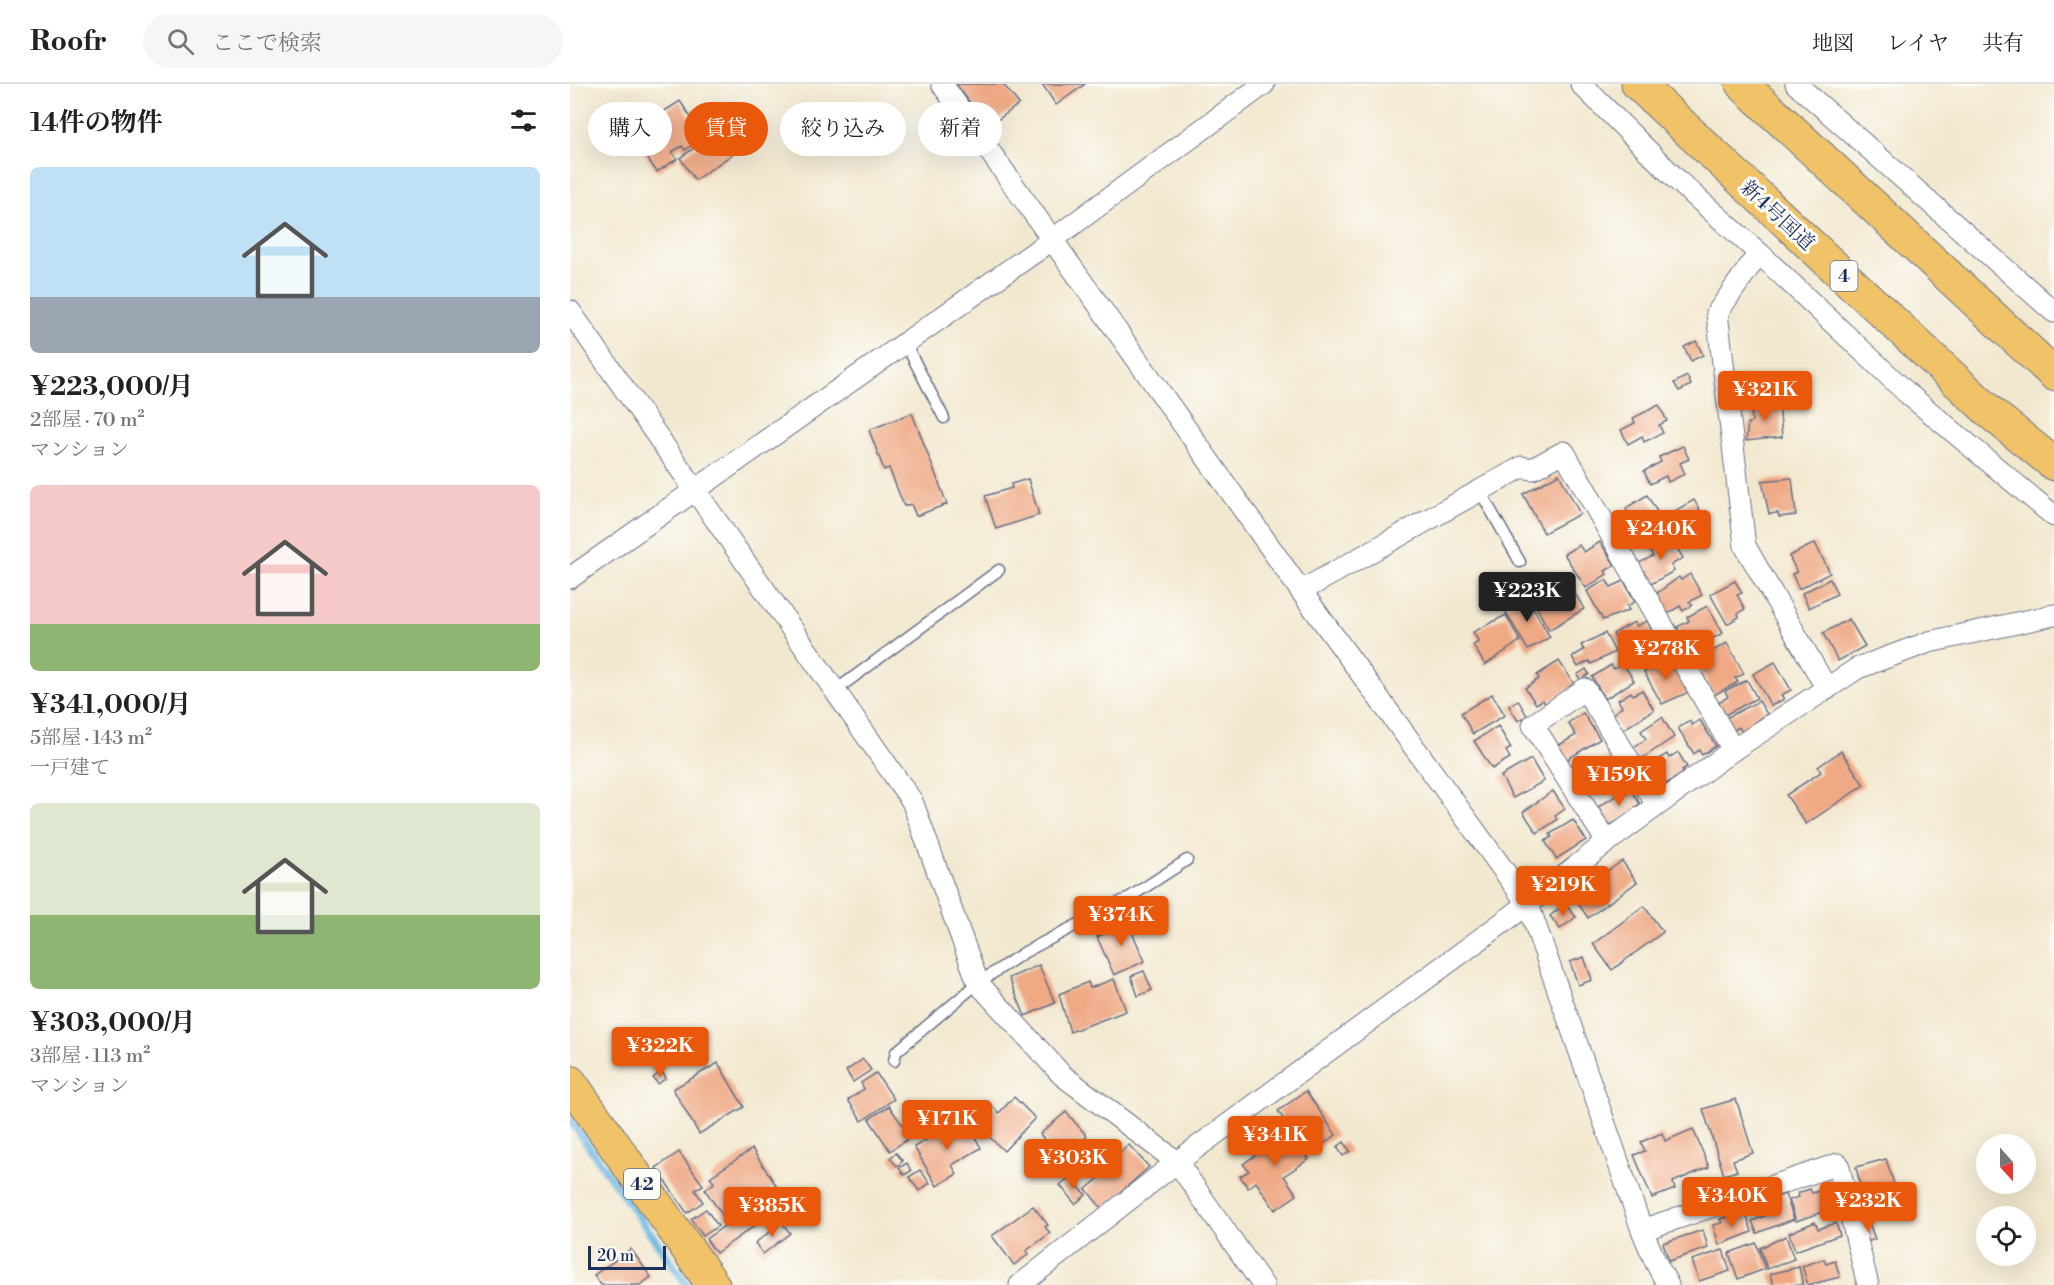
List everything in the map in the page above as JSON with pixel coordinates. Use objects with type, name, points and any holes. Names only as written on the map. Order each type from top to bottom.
[{"type":"main road","name":"新4号国道","points":[[1638,84],[1992,414],[2054,464]]},
{"type":"main road","points":[[1742,84],[2054,374]]},
{"type":"main road","name":"42","points":[[570,1082],[713,1285]]},
{"type":"street","points":[[942,84],[1301,591],[1528,904],[1642,1230],[1668,1285]]},
{"type":"street","points":[[570,578],[904,341],[1052,240],[1264,84]]},
{"type":"street","points":[[1581,84],[1677,180],[1759,253],[1907,393],[2054,516]]},
{"type":"street","points":[[1796,84],[2054,312]]},
{"type":"street","points":[[1759,253],[1717,313],[1745,546],[1827,689]]},
{"type":"street","points":[[570,312],[696,488],[912,801],[978,983],[1062,1074],[1177,1162],[1263,1285]]},
{"type":"street","points":[[1301,591],[1522,467],[1532,469],[1564,452],[1733,750]]},
{"type":"street","points":[[1020,1285],[1177,1162],[1528,904],[1657,805],[1733,750],[1858,668],[1929,642],[2054,615]]},
{"type":"street","points":[[1607,842],[1533,725],[1585,689],[1657,805]]},
{"type":"street","points":[[1642,1230],[1838,1164],[1868,1285]]},
{"type":"lane","points":[[904,341],[944,418]]},
{"type":"lane","points":[[1480,491],[1520,562]]},
{"type":"lane","points":[[836,690],[999,570]]},
{"type":"lane","points":[[894,1061],[896,1052],[978,983],[1025,952],[1130,897],[1187,860]]},
{"type":"building","points":[[956,84],[1003,84],[1019,104],[1002,117],[1002,102],[969,102]]},
{"type":"building","points":[[1042,84],[1085,84],[1056,105]]},
{"type":"building","points":[[680,101],[684,107],[684,149],[682,146],[672,152],[672,106]]},
{"type":"building","points":[[672,152],[677,159],[657,172],[646,156],[672,156]]},
{"type":"building","points":[[684,155],[730,156],[695,180],[680,158]]},
{"type":"building","points":[[1696,341],[1703,355],[1691,361],[1684,347]]},
{"type":"building","points":[[1687,376],[1691,385],[1679,391],[1674,383]]},
{"type":"building","points":[[1779,402],[1782,437],[1746,441],[1748,423],[1752,422],[1751,406]]},
{"type":"building","points":[[1659,405],[1667,421],[1659,425],[1663,433],[1644,442],[1642,436],[1628,444],[1621,430],[1635,423],[1633,418]]},
{"type":"building","points":[[912,413],[947,504],[916,516],[911,504],[904,506],[889,468],[884,470],[869,430]]},
{"type":"building","points":[[1683,446],[1689,459],[1680,463],[1685,474],[1668,482],[1666,476],[1650,484],[1644,471],[1661,462],[1659,457]]},
{"type":"building","points":[[1559,474],[1580,514],[1544,533],[1523,494]]},
{"type":"building","points":[[1792,478],[1796,515],[1779,517],[1778,513],[1769,514],[1762,481]]},
{"type":"building","points":[[1028,479],[1039,515],[996,529],[985,496],[1012,488],[1011,484]]},
{"type":"building","points":[[1647,495],[1664,523],[1631,543],[1617,520],[1628,513],[1626,508]]},
{"type":"building","points":[[1694,500],[1702,514],[1696,517],[1704,531],[1697,535],[1699,539],[1684,547],[1666,516]]},
{"type":"building","points":[[1671,538],[1683,558],[1671,565],[1674,571],[1651,584],[1639,563],[1653,556],[1649,550]]},
{"type":"building","points":[[1600,542],[1615,565],[1605,571],[1607,574],[1586,588],[1564,554],[1579,545],[1584,552]]},
{"type":"building","points":[[1815,543],[1830,573],[1799,589],[1792,574],[1797,572],[1789,556]]},
{"type":"building","points":[[1690,574],[1702,595],[1689,602],[1692,605],[1683,611],[1680,606],[1667,614],[1655,595],[1679,577],[1681,580]]},
{"type":"building","points":[[1548,578],[1558,595],[1572,588],[1584,609],[1549,630],[1527,590]]},
{"type":"building","points":[[1830,579],[1837,594],[1809,608],[1802,593]]},
{"type":"building","points":[[1606,580],[1611,587],[1624,581],[1635,602],[1627,606],[1629,610],[1603,620],[1587,591]]},
{"type":"building","points":[[1735,581],[1742,593],[1737,595],[1745,609],[1738,613],[1739,617],[1727,624],[1710,594]]},
{"type":"building","points":[[1526,596],[1550,637],[1528,650],[1504,609]]},
{"type":"building","points":[[1707,606],[1723,633],[1690,651],[1677,627],[1689,621],[1687,617]]},
{"type":"building","points":[[1506,615],[1520,641],[1485,665],[1473,645],[1479,642],[1473,632]]},
{"type":"building","points":[[1849,619],[1865,646],[1838,661],[1823,633]]},
{"type":"building","points":[[1647,621],[1658,641],[1651,645],[1653,649],[1643,655],[1640,651],[1633,656],[1630,649],[1624,652],[1613,634],[1634,622],[1637,626]]},
{"type":"building","points":[[1605,633],[1615,652],[1591,664],[1589,661],[1578,667],[1572,657],[1584,650],[1581,645]]},
{"type":"building","points":[[1727,643],[1744,674],[1735,678],[1738,682],[1714,695],[1700,669],[1712,662],[1707,654]]},
{"type":"building","points":[[1670,658],[1689,692],[1662,704],[1644,672]]},
{"type":"building","points":[[1559,661],[1575,685],[1545,704],[1543,700],[1536,704],[1525,688],[1539,679],[1537,675]]},
{"type":"building","points":[[1775,662],[1791,690],[1781,695],[1784,699],[1771,706],[1753,674]]},
{"type":"building","points":[[1623,663],[1634,681],[1605,699],[1592,677],[1611,665],[1614,669]]},
{"type":"building","points":[[1586,669],[1589,674],[1581,680],[1577,675]]},
{"type":"building","points":[[1747,680],[1757,698],[1725,715],[1718,703],[1728,697],[1725,691]]},
{"type":"building","points":[[1642,690],[1654,710],[1621,731],[1611,715],[1622,707],[1618,700],[1631,692],[1633,695]]},
{"type":"building","points":[[1492,694],[1505,715],[1473,734],[1461,713]]},
{"type":"building","points":[[1518,700],[1527,716],[1518,721],[1509,706]]},
{"type":"building","points":[[1759,701],[1767,714],[1742,732],[1739,727],[1734,730],[1726,718]]},
{"type":"building","points":[[1583,713],[1600,739],[1565,761],[1556,747],[1576,735],[1568,723]]},
{"type":"building","points":[[1662,717],[1674,737],[1638,761],[1631,749],[1646,739],[1641,731]]},
{"type":"building","points":[[1700,720],[1716,746],[1702,755],[1699,750],[1694,754],[1678,728],[1690,721],[1692,725]]},
{"type":"building","points":[[1498,726],[1511,748],[1506,751],[1510,758],[1492,769],[1474,741]]},
{"type":"building","points":[[1841,751],[1864,785],[1806,824],[1786,795],[1821,772],[1818,767]]},
{"type":"building","points":[[1678,752],[1687,767],[1682,770],[1684,773],[1661,787],[1650,769],[1659,763],[1657,760],[1667,754],[1669,758]]},
{"type":"building","points":[[1609,756],[1617,770],[1610,774],[1613,778],[1595,790],[1593,786],[1585,791],[1572,772],[1594,758],[1597,763]]},
{"type":"building","points":[[1531,759],[1544,781],[1513,798],[1501,776]]},
{"type":"building","points":[[1631,790],[1640,804],[1635,807],[1637,810],[1609,826],[1598,807],[1621,793],[1622,795]]},
{"type":"building","points":[[1553,791],[1565,809],[1555,816],[1557,820],[1537,833],[1523,812]]},
{"type":"building","points":[[1573,820],[1586,840],[1556,859],[1545,841],[1552,837],[1550,834]]},
{"type":"building","points":[[1622,861],[1637,882],[1588,918],[1573,896]]},
{"type":"building","points":[[1565,904],[1576,917],[1560,929],[1550,916]]},
{"type":"building","points":[[1644,906],[1663,932],[1612,970],[1593,944]]},
{"type":"building","points":[[1124,915],[1145,961],[1114,975],[1097,937],[1117,928],[1114,920]]},
{"type":"building","points":[[1584,957],[1592,980],[1578,985],[1570,962]]},
{"type":"building","points":[[1039,965],[1055,1003],[1025,1016],[1009,978]]},
{"type":"building","points":[[1144,971],[1152,990],[1138,996],[1131,976]]},
{"type":"building","points":[[1114,979],[1126,1011],[1070,1032],[1059,994],[1088,982],[1090,988]]},
{"type":"building","points":[[863,1059],[871,1070],[853,1082],[846,1071]]},
{"type":"building","points":[[718,1063],[744,1107],[699,1134],[673,1089]]},
{"type":"building","points":[[662,1072],[666,1078],[658,1084],[653,1078]]},
{"type":"building","points":[[876,1073],[894,1099],[862,1121],[848,1100],[864,1089],[861,1083]]},
{"type":"building","points":[[1306,1091],[1336,1135],[1308,1155],[1278,1111]]},
{"type":"building","points":[[1014,1097],[1035,1118],[1004,1151],[971,1119],[988,1102],[999,1113]]},
{"type":"building","points":[[1736,1099],[1753,1153],[1733,1160],[1737,1171],[1724,1175],[1703,1109]]},
{"type":"building","points":[[889,1106],[911,1137],[890,1151],[869,1119]]},
{"type":"building","points":[[1066,1112],[1087,1136],[1061,1159],[1040,1134]]},
{"type":"building","points":[[964,1118],[981,1148],[952,1165],[957,1174],[937,1186],[914,1147]]},
{"type":"building","points":[[1288,1128],[1309,1159],[1284,1176],[1297,1195],[1275,1210],[1256,1182],[1248,1188],[1240,1176],[1249,1171],[1243,1164],[1257,1154],[1253,1148],[1266,1139],[1268,1142]]},
{"type":"building","points":[[1693,1129],[1709,1167],[1673,1182],[1675,1189],[1652,1198],[1634,1155],[1645,1151],[1641,1142],[1662,1133],[1665,1141]]},
{"type":"building","points":[[1344,1142],[1350,1151],[1343,1156],[1337,1147]]},
{"type":"building","points":[[1129,1145],[1149,1167],[1102,1209],[1086,1189],[1110,1169],[1106,1164]]},
{"type":"building","points":[[752,1149],[776,1185],[725,1219],[705,1190],[714,1183],[710,1177]]},
{"type":"building","points":[[679,1152],[703,1185],[695,1190],[703,1202],[687,1213],[656,1168]]},
{"type":"building","points":[[896,1153],[903,1161],[897,1166],[890,1158]]},
{"type":"building","points":[[1886,1159],[1899,1199],[1877,1205],[1880,1215],[1868,1218],[1866,1212],[1858,1214],[1851,1186],[1860,1184],[1856,1167]]},
{"type":"building","points":[[907,1163],[911,1171],[904,1175],[899,1168]]},
{"type":"building","points":[[920,1170],[930,1183],[919,1191],[909,1177]]},
{"type":"building","points":[[1070,1177],[1086,1195],[1075,1204],[1060,1185]]},
{"type":"building","points":[[1810,1189],[1812,1193],[1825,1189],[1832,1209],[1796,1221],[1789,1200],[1799,1197],[1798,1193]]},
{"type":"building","points":[[1785,1194],[1794,1219],[1757,1233],[1752,1221],[1772,1213],[1767,1200]]},
{"type":"building","points":[[770,1195],[781,1210],[761,1224],[754,1215],[757,1213],[753,1207]]},
{"type":"building","points":[[1033,1206],[1048,1225],[1045,1227],[1050,1233],[1026,1251],[1029,1254],[1014,1265],[992,1236]]},
{"type":"building","points":[[706,1209],[718,1226],[703,1236],[691,1219]]},
{"type":"building","points":[[747,1210],[757,1224],[716,1253],[706,1239]]},
{"type":"building","points":[[1745,1211],[1752,1232],[1719,1245],[1713,1225],[1722,1223],[1720,1219]]},
{"type":"building","points":[[1815,1222],[1818,1229],[1836,1223],[1840,1235],[1795,1251],[1789,1233]]},
{"type":"building","points":[[782,1223],[790,1233],[763,1254],[755,1243]]},
{"type":"building","points":[[1869,1223],[1875,1239],[1867,1242],[1862,1226]]},
{"type":"building","points":[[1703,1230],[1708,1248],[1669,1261],[1663,1243]]},
{"type":"building","points":[[1786,1236],[1794,1259],[1767,1269],[1760,1248]]},
{"type":"building","points":[[1756,1243],[1765,1269],[1738,1279],[1729,1253]]},
{"type":"building","points":[[631,1249],[651,1277],[640,1285],[601,1285],[594,1275]]},
{"type":"building","points":[[1723,1250],[1730,1271],[1699,1281],[1692,1260]]},
{"type":"building","points":[[1824,1259],[1826,1264],[1835,1261],[1840,1277],[1808,1285],[1802,1266]]},
{"type":"building","points":[[1799,1267],[1803,1285],[1773,1285],[1770,1274]]},
{"type":"waterway","points":[[570,1120],[687,1285]]}]
